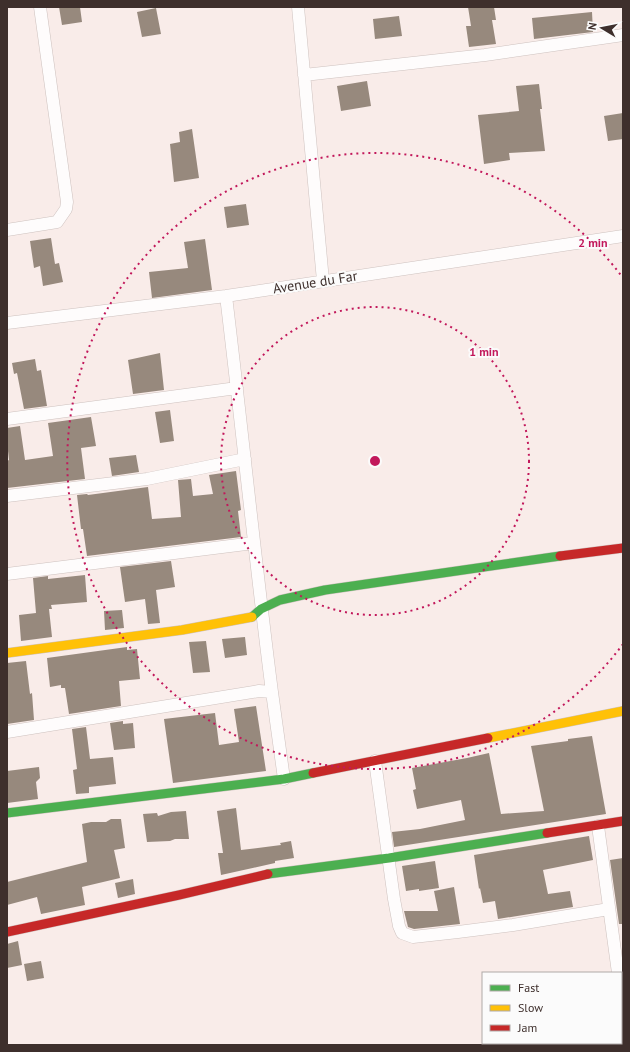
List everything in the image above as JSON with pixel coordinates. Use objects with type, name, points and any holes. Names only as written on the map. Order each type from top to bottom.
[{"type":"street","points":[[7,230],[57,222],[66,209],[67,202],[40,7]]},
{"type":"street","points":[[298,7],[323,281]]},
{"type":"street","points":[[304,75],[485,55],[623,35]]},
{"type":"street","name":"Avenue du Far","points":[[7,323],[226,296],[623,236]]},
{"type":"street","points":[[226,296],[261,609],[284,779]]},
{"type":"street","points":[[7,419],[237,388]]},
{"type":"street","points":[[7,496],[147,479],[245,459]]},
{"type":"street","points":[[7,574],[254,543]]},
{"type":"street","points":[[7,653],[182,630],[253,617],[261,609],[280,600],[325,590],[623,548]]},
{"type":"street","points":[[7,732],[251,692],[272,692]]},
{"type":"street","points":[[7,813],[284,779],[375,762],[623,711]]},
{"type":"street","points":[[375,762],[399,926],[402,933],[414,937],[513,925],[609,909]]},
{"type":"street","points":[[7,932],[269,874],[389,858],[623,821]]},
{"type":"street","points":[[598,826],[618,972]]},
{"type":"building","points":[[59,7],[80,7],[82,22],[62,25]]},
{"type":"building","points":[[468,7],[494,7],[496,20],[492,20],[496,44],[469,47],[466,26],[471,26]]},
{"type":"building","points":[[156,8],[161,34],[142,37],[137,12]]},
{"type":"building","points":[[592,12],[593,32],[534,39],[532,18]]},
{"type":"building","points":[[399,16],[402,36],[375,39],[373,19]]},
{"type":"building","points":[[367,81],[371,106],[341,111],[337,86]]},
{"type":"building","points":[[539,84],[542,109],[540,109],[545,151],[509,153],[510,160],[484,164],[478,115],[519,111],[516,86]]},
{"type":"building","points":[[623,113],[623,139],[608,141],[604,116]]},
{"type":"building","points":[[192,129],[199,178],[174,182],[170,144],[180,142],[179,132]]},
{"type":"building","points":[[246,204],[249,225],[227,228],[224,207]]},
{"type":"building","points":[[51,238],[55,264],[59,263],[63,282],[43,286],[40,266],[34,268],[30,241]]},
{"type":"building","points":[[205,239],[212,290],[152,298],[149,272],[188,268],[184,242]]},
{"type":"building","points":[[160,353],[164,390],[133,394],[128,360]]},
{"type":"building","points":[[35,359],[37,371],[41,370],[47,406],[24,409],[17,373],[14,374],[12,363]]},
{"type":"building","points":[[170,410],[174,441],[160,443],[155,412]]},
{"type":"building","points":[[91,417],[96,446],[81,448],[85,479],[7,488],[7,461],[9,460],[7,428],[20,426],[25,460],[53,456],[48,423]]},
{"type":"building","points":[[136,455],[139,472],[112,476],[109,458]]},
{"type":"building","points":[[236,471],[241,510],[238,511],[241,537],[87,556],[83,529],[81,529],[77,495],[88,495],[148,487],[152,519],[181,517],[178,480],[191,479],[193,496],[213,494],[209,475]]},
{"type":"building","points":[[171,561],[175,587],[156,590],[160,623],[148,624],[145,599],[125,602],[120,567]]},
{"type":"building","points":[[85,575],[87,602],[51,605],[52,609],[49,609],[52,637],[21,641],[19,615],[36,613],[33,578],[48,576],[48,579]]},
{"type":"building","points":[[122,610],[124,628],[105,630],[104,611]]},
{"type":"building","points":[[245,637],[247,655],[225,658],[222,639]]},
{"type":"building","points":[[206,641],[210,672],[193,673],[189,642]]},
{"type":"building","points":[[127,647],[127,650],[137,649],[140,679],[119,681],[121,706],[69,714],[65,688],[61,688],[61,685],[50,687],[47,658]]},
{"type":"building","points":[[26,661],[30,694],[32,693],[34,720],[7,724],[7,663]]},
{"type":"building","points":[[256,706],[266,771],[173,783],[164,719],[215,713],[219,745],[239,742],[234,709]]},
{"type":"building","points":[[123,721],[123,724],[133,723],[135,748],[114,750],[110,723]]},
{"type":"building","points":[[86,727],[90,759],[113,757],[116,784],[89,787],[89,793],[76,794],[73,770],[77,769],[72,729]]},
{"type":"building","points":[[592,736],[606,814],[394,847],[392,832],[420,829],[465,820],[461,800],[417,809],[413,790],[416,789],[412,768],[489,753],[501,814],[544,811],[531,746]]},
{"type":"building","points":[[39,767],[40,778],[36,782],[38,799],[7,803],[7,771]]},
{"type":"building","points":[[236,808],[241,850],[281,845],[280,843],[291,841],[294,858],[275,861],[275,863],[221,875],[218,853],[223,853],[217,811]]},
{"type":"building","points":[[186,811],[189,839],[147,842],[143,814],[157,813],[158,816],[171,812]]},
{"type":"building","points":[[111,819],[121,819],[125,848],[114,850],[120,878],[82,887],[85,905],[41,914],[37,897],[7,905],[7,882],[87,862],[82,824],[91,822],[106,822]]},
{"type":"building","points":[[589,836],[593,860],[543,870],[548,894],[570,891],[573,907],[498,919],[495,901],[483,903],[480,888],[479,889],[474,855]]},
{"type":"building","points":[[623,858],[623,924],[619,924],[610,860]]},
{"type":"building","points":[[435,861],[439,888],[406,891],[402,866]]},
{"type":"building","points":[[133,879],[135,894],[118,898],[115,883]]},
{"type":"building","points":[[454,887],[460,924],[414,929],[408,927],[404,911],[438,911],[434,891]]},
{"type":"building","points":[[18,941],[22,965],[7,968],[7,944]]},
{"type":"building","points":[[41,961],[44,978],[27,981],[24,964]]},
{"type":"traffic: fast","points":[[252,617],[261,609],[280,600],[325,590],[560,556]]},
{"type":"traffic: fast","points":[[7,813],[284,779],[313,773]]},
{"type":"traffic: fast","points":[[268,874],[389,858],[547,833]]},
{"type":"traffic: slow","points":[[7,653],[182,630],[252,617]]},
{"type":"traffic: slow","points":[[488,738],[623,711]]},
{"type":"traffic: jam","points":[[560,556],[623,548]]},
{"type":"traffic: jam","points":[[313,773],[488,738]]},
{"type":"traffic: jam","points":[[547,833],[623,821]]},
{"type":"traffic: jam","points":[[7,932],[268,874]]}]
